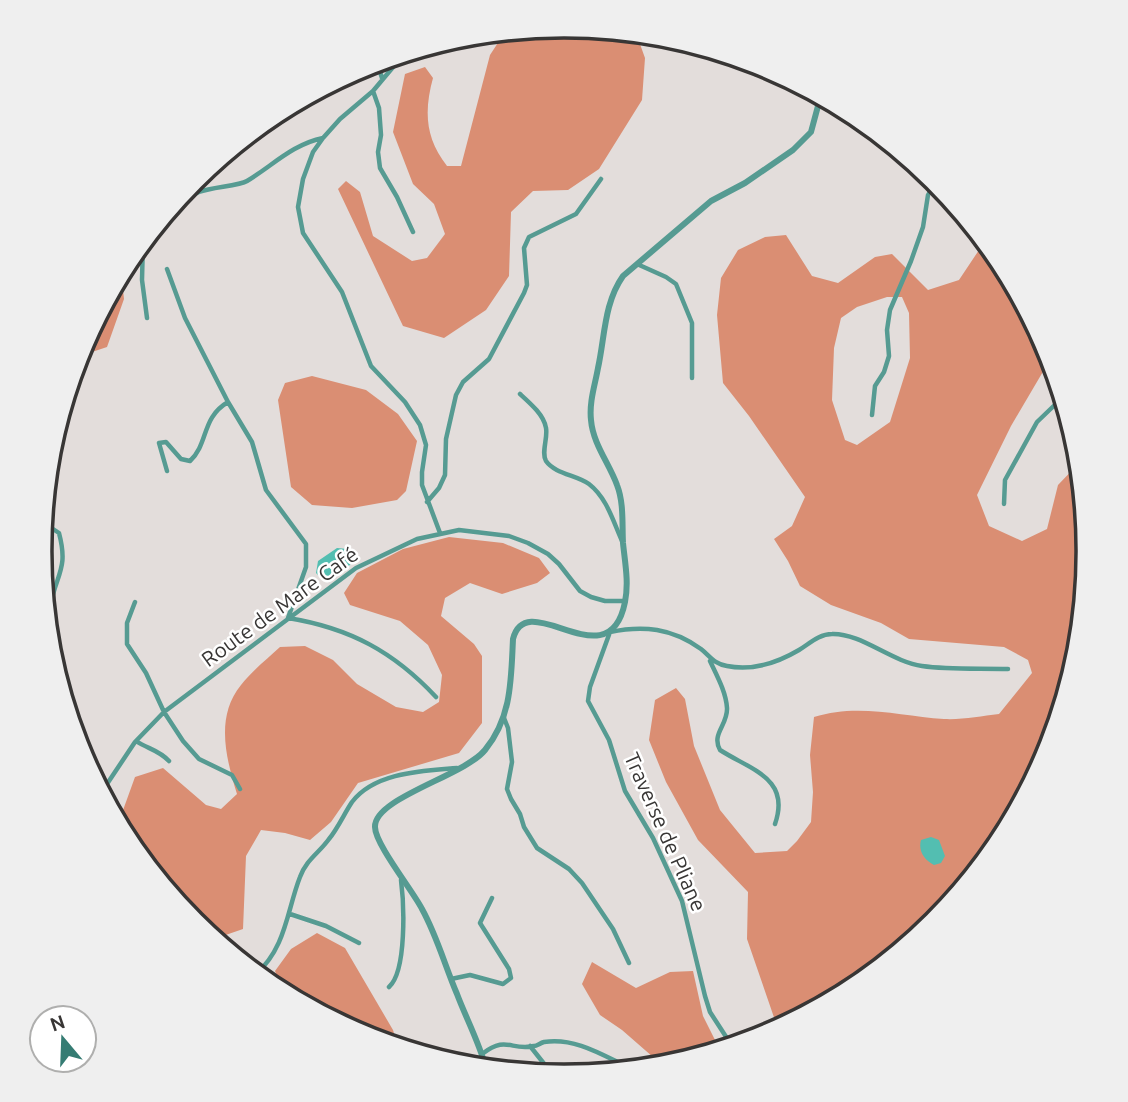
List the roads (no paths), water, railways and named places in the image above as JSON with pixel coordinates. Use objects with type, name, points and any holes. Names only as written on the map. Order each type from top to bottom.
[{"type":"street","points":[[391,69],[373,91],[340,119],[313,152],[303,179],[298,207],[299,220],[303,233],[342,292],[371,366],[405,402],[420,425],[426,445],[422,485],[440,533]]},
{"type":"street","points":[[381,73],[383,79]]},
{"type":"street","points":[[373,91],[379,108],[380,167],[413,232]]},
{"type":"street","points":[[610,632],[621,617],[625,601],[627,571],[621,500],[617,485],[595,438],[591,421],[591,402],[608,306],[619,282],[711,201],[745,183],[793,150],[811,132],[818,106]]},
{"type":"street","points":[[198,193],[217,186],[244,184],[303,144],[323,138]]},
{"type":"street","points":[[427,503],[445,475],[446,439],[456,395],[463,382],[489,359],[524,293],[527,285],[524,248],[529,237],[576,214],[601,179]]},
{"type":"street","points":[[872,415],[875,386],[884,372],[889,356],[887,330],[890,310],[923,226],[930,193]]},
{"type":"street","points":[[143,260],[147,318]]},
{"type":"street","points":[[637,264],[676,284],[692,323],[692,378]]},
{"type":"street","points":[[167,270],[185,318],[228,402],[252,442],[266,490],[306,544],[306,567],[288,618],[332,629],[383,650],[412,671],[436,697]]},
{"type":"street","points":[[520,394],[539,414],[546,429],[547,462],[589,484],[605,500],[623,545]]},
{"type":"street","points":[[167,471],[159,443],[166,442],[181,459],[190,461],[196,454],[214,413],[228,402]]},
{"type":"street","points":[[1004,504],[1005,480],[1037,422],[1055,405]]},
{"type":"street","points":[[53,530],[59,533],[63,548],[63,568],[54,593]]},
{"type":"street","name":"Route de Mare Café","points":[[107,784],[136,741],[164,712],[356,568],[417,539],[459,530],[509,536],[528,543],[559,564],[580,591],[604,601],[625,601]]},
{"type":"street","points":[[135,603],[127,623],[127,645],[146,673],[164,712],[199,759],[232,775],[240,789]]},
{"type":"street","points":[[614,1061],[565,1041],[541,1042],[530,1046],[500,1043],[482,1055],[422,909],[374,828],[381,810],[401,797],[476,760],[486,749],[504,718],[511,693],[515,631],[520,624],[539,621],[576,635],[587,636],[634,627],[662,631],[703,650],[726,698],[727,712],[718,734],[717,745],[720,750],[752,766],[778,793],[780,809],[775,824]]},
{"type":"street","name":"Traverse de Pliane","points":[[610,632],[590,687],[588,701],[610,740],[625,791],[653,838],[682,901],[710,1012],[726,1037]]},
{"type":"street","points":[[709,659],[726,666],[758,667],[829,634],[843,635],[921,666],[1008,669]]},
{"type":"street","points":[[504,718],[508,727],[512,762],[508,789],[524,827],[537,848],[569,869],[582,883],[613,929],[629,963]]},
{"type":"street","points":[[136,741],[146,748],[160,751],[169,761]]},
{"type":"street","points":[[263,966],[276,950],[290,914],[299,877],[308,859],[329,839],[364,790],[375,783],[400,776],[462,768]]},
{"type":"street","points":[[389,987],[397,976],[404,921],[401,874]]},
{"type":"street","points":[[451,979],[470,975],[503,984],[511,978],[509,969],[480,923],[492,898]]},
{"type":"street","points":[[290,914],[326,926],[359,943]]},
{"type":"street","points":[[530,1046],[543,1063]]},
{"type":"water","points":[[337,548],[348,549],[353,553],[354,561],[336,576],[326,579],[321,577],[316,573],[318,561]]},
{"type":"water","points":[[931,837],[939,840],[945,856],[941,863],[934,865],[927,861],[920,848],[921,840]]}]
